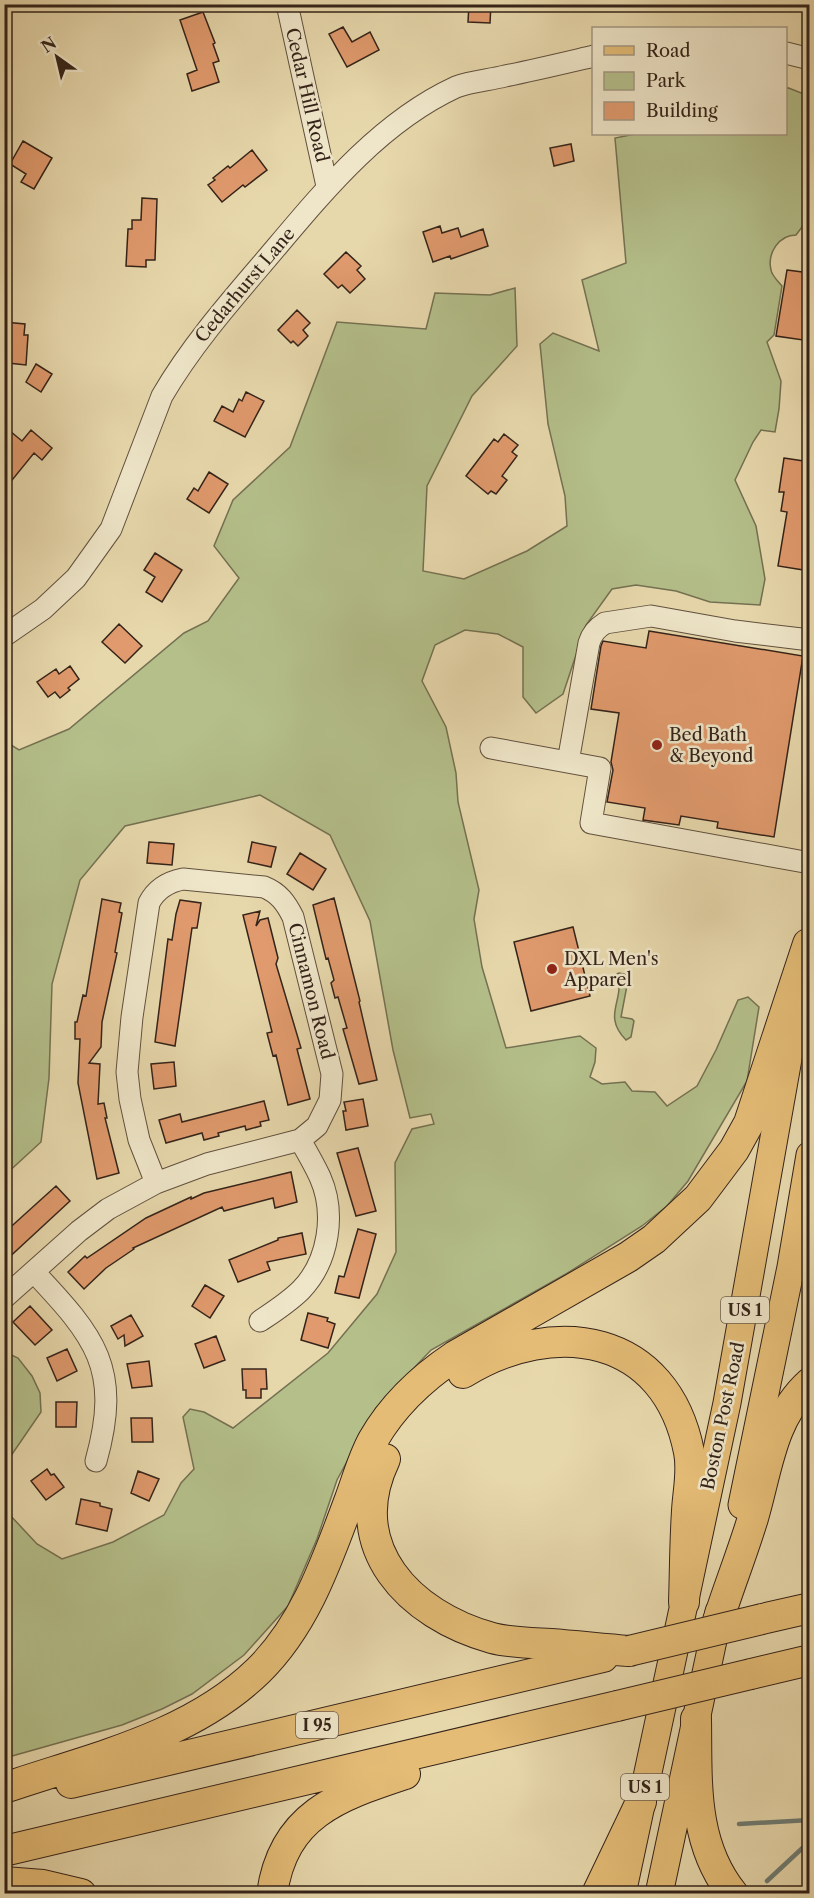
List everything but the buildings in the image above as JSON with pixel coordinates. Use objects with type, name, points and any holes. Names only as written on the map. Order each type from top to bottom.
[{"type":"highway","points":[[4,1788],[152,1738],[188,1722],[234,1691],[258,1671],[277,1649],[313,1593],[373,1440],[411,1390],[455,1356],[628,1257],[654,1239],[698,1198],[716,1176],[749,1123],[809,940]]},
{"type":"highway","points":[[629,1651],[512,1642],[493,1638],[443,1618],[420,1603],[397,1580],[386,1566],[376,1546],[371,1526],[371,1504],[384,1461],[410,1417],[427,1400],[445,1384],[481,1362],[524,1345],[559,1341],[593,1344],[630,1358],[660,1384],[673,1403],[682,1422],[690,1455],[691,1477],[687,1510],[684,1602]]},
{"type":"highway","points":[[717,1624],[753,1518],[777,1428],[795,1398],[810,1383]]},
{"type":"highway","name":"I 95","points":[[4,1799],[792,1611]]},
{"type":"highway","points":[[4,1851],[810,1660]]},
{"type":"highway","points":[[751,1674],[810,1673]]},
{"type":"highway","points":[[273,1893],[280,1865],[295,1835],[312,1816],[333,1801],[358,1790],[572,1716]]},
{"type":"highway","points":[[696,1719],[698,1810],[710,1854],[722,1880],[733,1893]]},
{"type":"highway","points":[[597,1893],[641,1802]]},
{"type":"highway","points":[[4,1882],[43,1885],[81,1893]]},
{"type":"main road","name":"Boston Post Road","points":[[622,1893],[740,1335],[809,940]]},
{"type":"main road","name":"Boston Post Road","points":[[659,1893],[791,1267],[810,1155]]},
{"type":"street","name":"Cedar Hill Road","points":[[286,4],[327,186]]},
{"type":"street","points":[[787,53],[810,59]]},
{"type":"street","name":"Cedarhurst Lane","points":[[4,636],[43,609],[76,578],[99,546],[111,529],[162,396],[181,366],[217,316],[327,186],[383,135],[416,109],[459,86],[592,56]]},
{"type":"street","points":[[568,762],[590,637],[605,623],[651,616],[735,631],[810,640]]},
{"type":"street","points":[[491,748],[600,768],[591,823],[810,863]]},
{"type":"street","name":"Cinnamon Road","points":[[156,1184],[139,1140],[130,1099],[128,1054],[149,903],[159,889],[176,880],[197,879],[264,887],[281,898],[293,917],[329,1061],[332,1083],[330,1100],[321,1119],[314,1130],[300,1140]]},
{"type":"street","points":[[4,1298],[79,1231],[108,1209],[156,1184],[207,1164],[300,1140],[324,1189],[328,1207],[326,1247],[303,1289],[290,1301],[260,1321]]},
{"type":"street","points":[[34,1272],[83,1328],[101,1364],[106,1385],[106,1412],[96,1461]]},
{"type":"green space","points":[[787,87],[809,96],[810,195],[808,219],[796,235],[784,238],[776,246],[770,264],[774,276],[782,286],[774,335],[767,342],[781,381],[775,432],[761,430],[735,480],[756,526],[765,579],[760,605],[710,602],[676,591],[636,585],[612,589],[586,625],[563,694],[536,713],[523,697],[523,647],[498,634],[465,630],[435,645],[422,681],[446,727],[456,773],[458,802],[479,890],[474,919],[482,967],[506,1048],[580,1036],[596,1048],[595,1062],[590,1077],[602,1084],[625,1082],[632,1091],[655,1092],[667,1106],[697,1086],[738,1000],[748,997],[759,1007],[747,1081],[688,1181],[667,1206],[642,1226],[566,1274],[431,1350],[376,1408],[337,1480],[317,1539],[288,1606],[244,1655],[192,1694],[162,1709],[122,1725],[5,1758],[5,1352],[18,1358],[32,1376],[40,1393],[41,1412],[6,1463],[9,1514],[37,1544],[62,1559],[113,1542],[164,1515],[181,1483],[194,1469],[183,1417],[190,1409],[204,1412],[233,1428],[328,1353],[377,1294],[396,1252],[395,1163],[412,1129],[434,1124],[431,1114],[410,1118],[393,1050],[370,921],[330,835],[260,795],[125,826],[80,880],[52,984],[49,1078],[41,1142],[5,1175],[5,741],[19,750],[69,729],[184,633],[208,621],[239,578],[214,546],[233,500],[290,447],[337,322],[426,329],[435,293],[490,295],[515,288],[517,346],[472,396],[427,486],[423,571],[464,579],[527,551],[567,526],[565,496],[548,424],[540,344],[553,333],[599,351],[582,280],[626,263],[615,138],[630,135],[787,135]]},
{"type":"green space","points":[[617,974],[629,975],[621,1017],[634,1021],[631,1037],[626,1040],[615,1023],[619,992]]},
{"type":"waterway","points":[[739,1824],[810,1820]]},
{"type":"waterway","points":[[767,1881],[810,1841]]},
{"type":"place","name":"Bed Bath & Beyond","points":[[657,745]]},
{"type":"place","name":"DXL Men's Apparel","points":[[552,969]]}]
